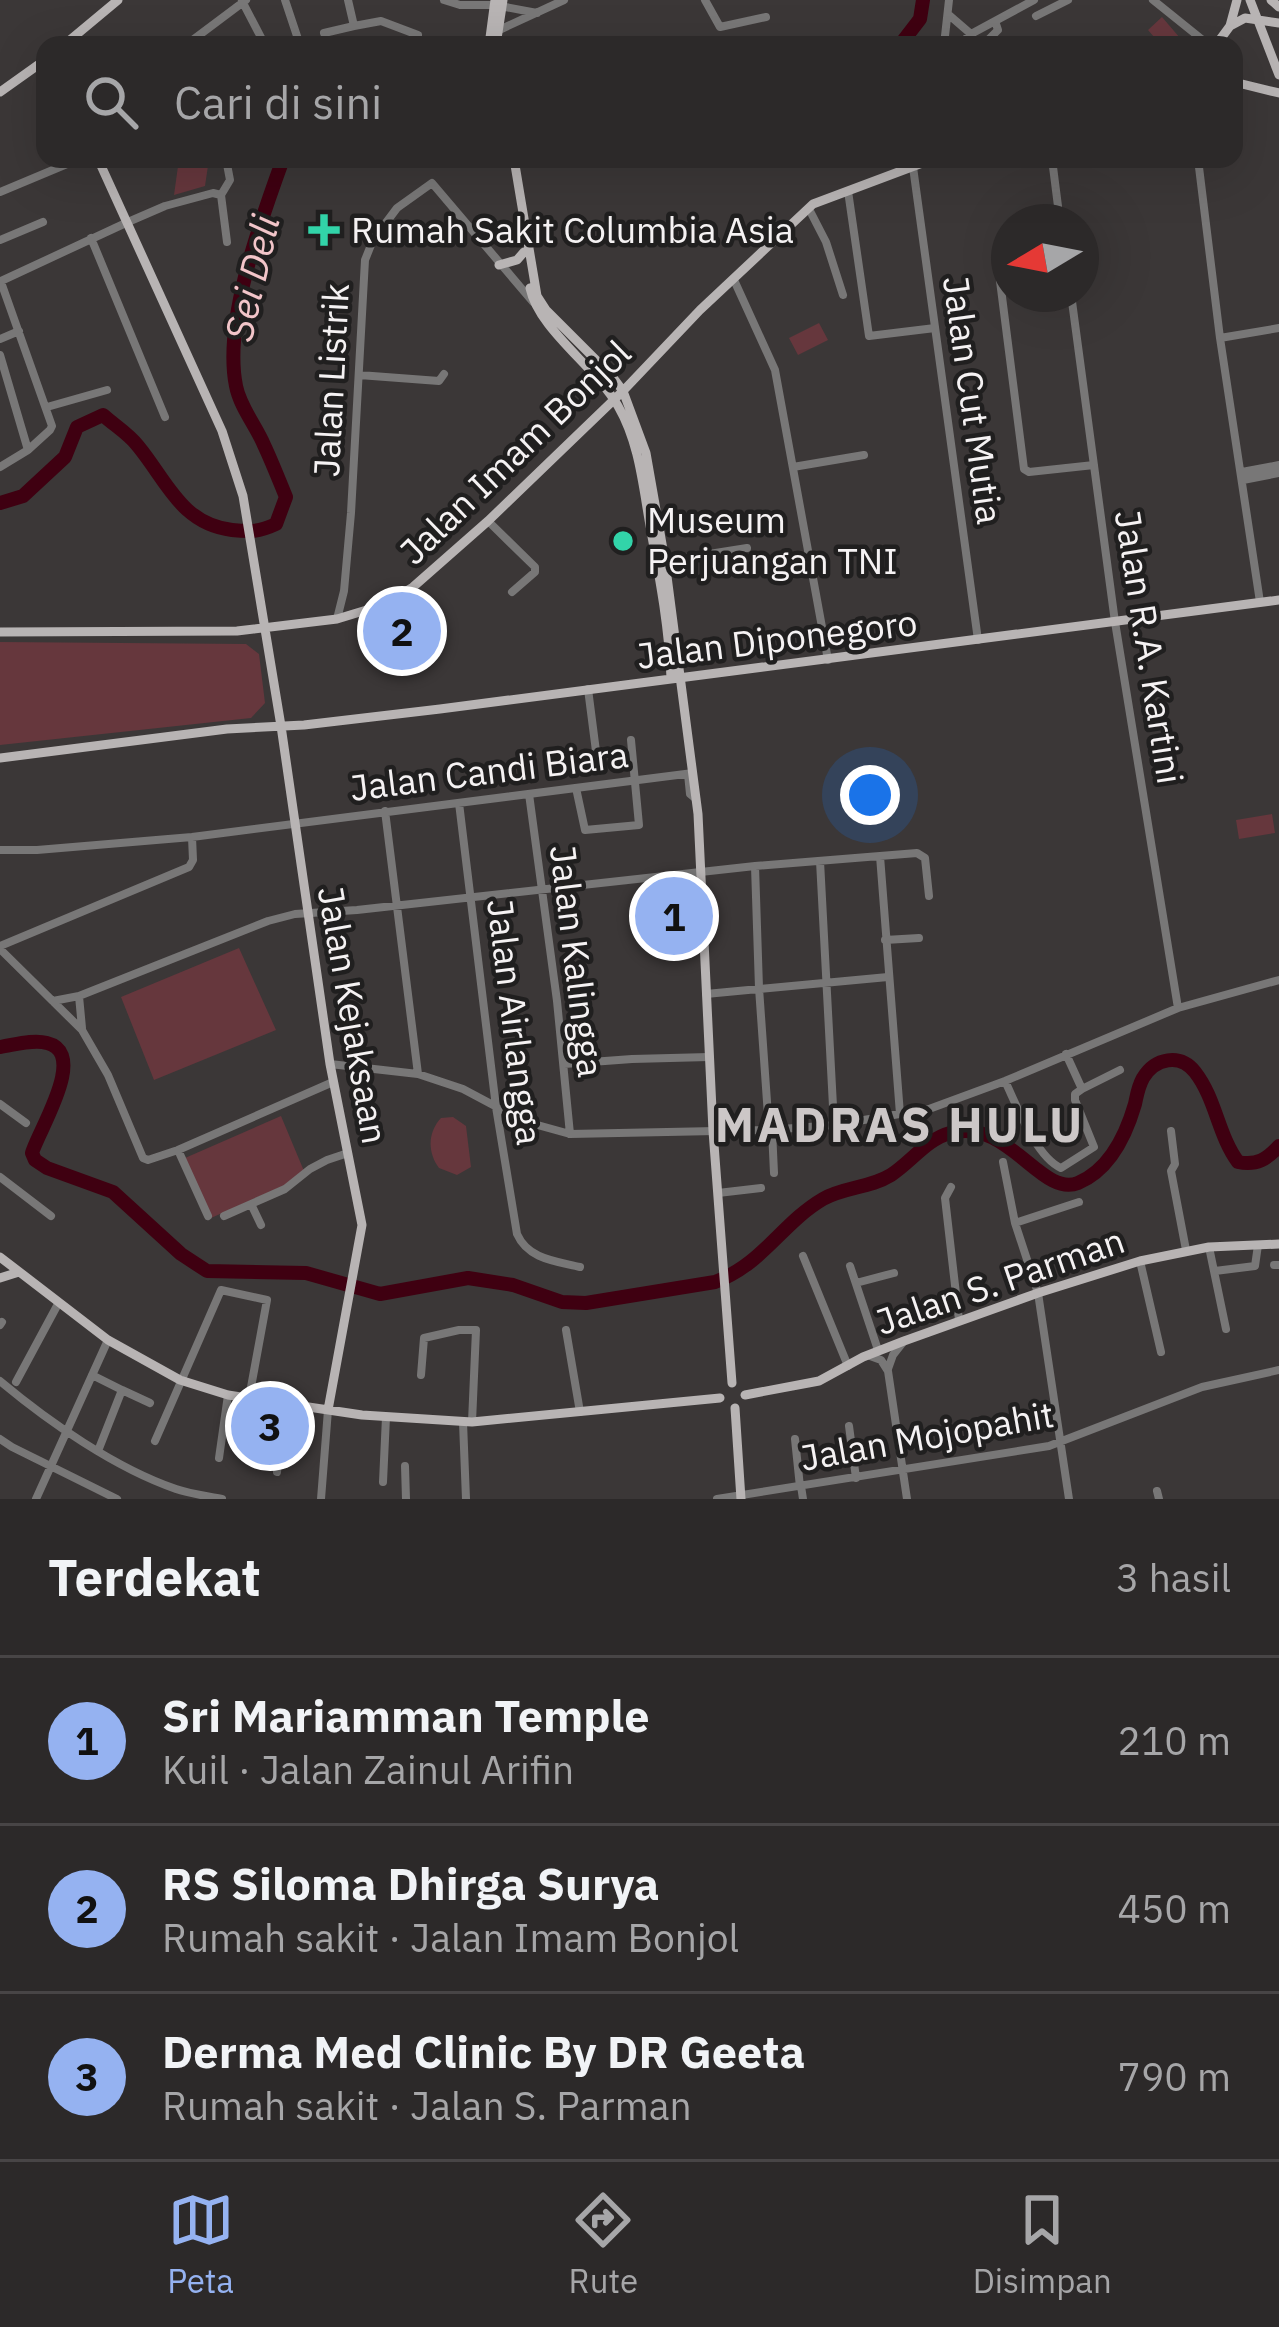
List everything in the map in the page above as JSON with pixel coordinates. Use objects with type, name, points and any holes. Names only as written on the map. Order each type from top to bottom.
[{"type":"main road","points":[[75,36],[118,0]]},
{"type":"main road","points":[[1230,26],[1238,0]]},
{"type":"main road","points":[[1250,0],[1279,75]]},
{"type":"main road","points":[[1271,0],[1279,7]]},
{"type":"main road","points":[[495,36],[499,3]]},
{"type":"main road","points":[[494,36],[499,3]]},
{"type":"main road","points":[[1221,36],[1241,20],[1279,23]]},
{"type":"main road","points":[[0,92],[36,67]]},
{"type":"main road","points":[[1243,84],[1279,93]]},
{"type":"main road","name":"Jalan Kejaksaan","points":[[102,168],[222,431],[243,496],[330,1064],[362,1225],[328,1411]]},
{"type":"main road","points":[[0,1257],[108,1340],[180,1380],[228,1395],[328,1411],[468,1422],[720,1397],[728,1392],[732,1383],[713,1132],[697,800],[658,545],[638,455],[607,371],[537,296],[512,168]]},
{"type":"main road","name":"Jalan Imam Bonjol","points":[[0,632],[263,628],[337,619],[383,605],[408,590],[488,520],[813,204],[909,168]]},
{"type":"main road","points":[[516,189],[538,313],[618,395]]},
{"type":"main road","points":[[499,265],[517,260],[524,252]]},
{"type":"main road","points":[[607,371],[630,374],[643,368]]},
{"type":"main road","points":[[658,545],[665,561],[676,677]]},
{"type":"main road","name":"Jalan Diponegoro","points":[[0,758],[227,729],[440,709],[1279,600]]},
{"type":"main road","name":"Jalan S. Parman","points":[[745,1395],[819,1381],[878,1350],[1140,1261],[1210,1247],[1279,1244]]},
{"type":"main road","points":[[0,1279],[19,1272]]},
{"type":"main road","points":[[732,1383],[745,1395],[735,1408]]},
{"type":"main road","points":[[720,1397],[735,1408],[741,1497]]},
{"type":"street","points":[[285,0],[297,36]]},
{"type":"street","points":[[348,0],[354,26]]},
{"type":"street","points":[[444,0],[460,5],[499,3],[537,13]]},
{"type":"street","points":[[497,31],[564,0]]},
{"type":"street","points":[[706,0],[720,27],[766,17]]},
{"type":"street","points":[[945,36],[949,0]]},
{"type":"street","points":[[948,14],[971,34],[1034,0]]},
{"type":"street","points":[[1036,16],[1068,0]]},
{"type":"street","points":[[1154,0],[1200,36]]},
{"type":"street","points":[[198,36],[243,1],[260,36]]},
{"type":"street","points":[[324,33],[381,21],[418,35]]},
{"type":"street","points":[[992,36],[998,30],[995,21]]},
{"type":"street","points":[[0,192],[57,168]]},
{"type":"street","points":[[227,242],[221,194],[230,180],[228,168]]},
{"type":"street","name":"Jalan Cut Mutia","points":[[914,168],[978,640]]},
{"type":"street","points":[[1053,168],[1058,204]]},
{"type":"street","points":[[1199,168],[1260,602]]},
{"type":"street","name":"Jalan Listrik","points":[[337,619],[346,571],[365,260],[373,240],[397,208],[432,183],[534,304]]},
{"type":"street","points":[[848,191],[869,336],[935,328]]},
{"type":"street","points":[[0,467],[52,428],[0,280],[128,222],[193,197],[221,194]]},
{"type":"street","points":[[809,209],[826,242],[843,295]]},
{"type":"street","points":[[0,240],[43,222]]},
{"type":"street","points":[[91,238],[165,418]]},
{"type":"street","points":[[734,280],[776,370],[828,660]]},
{"type":"street","points":[[1004,312],[1024,469],[1094,465]]},
{"type":"street","name":"Jalan R.A. Kartini","points":[[1073,312],[1115,622],[1178,1008]]},
{"type":"street","points":[[1220,338],[1279,328]]},
{"type":"street","points":[[0,339],[19,331]]},
{"type":"street","points":[[0,355],[28,450]]},
{"type":"street","points":[[359,375],[440,381],[444,374]]},
{"type":"street","points":[[46,406],[107,390]]},
{"type":"street","points":[[794,467],[864,454]]},
{"type":"street","points":[[1243,476],[1279,469]]},
{"type":"street","points":[[488,520],[536,568],[512,592]]},
{"type":"street","points":[[665,561],[747,548]]},
{"type":"street","points":[[588,689],[597,759]]},
{"type":"street","points":[[576,788],[585,830],[638,826],[631,740]]},
{"type":"street","name":"Jalan Candi Biara","points":[[2,852],[192,836],[691,773]]},
{"type":"street","name":"Jalan Kalingga","points":[[529,794],[570,1135]]},
{"type":"street","name":"Jalan Airlangga","points":[[459,803],[496,1107],[517,1234],[522,1246],[543,1258],[580,1267]]},
{"type":"street","points":[[385,812],[418,1074]]},
{"type":"street","points":[[192,836],[189,868],[0,947],[82,1030],[108,1075],[143,1157],[152,1161],[333,1082]]},
{"type":"street","points":[[53,1001],[79,996],[268,921],[306,913],[917,853],[925,858],[929,896]]},
{"type":"street","points":[[880,856],[900,1114]]},
{"type":"street","points":[[820,861],[834,1125]]},
{"type":"street","points":[[755,866],[774,1172]]},
{"type":"street","points":[[885,940],[919,938]]},
{"type":"street","points":[[706,994],[888,977]]},
{"type":"street","points":[[330,1064],[418,1074],[463,1089],[523,1121],[570,1135],[834,1125],[929,1109],[1178,1008],[1279,980]]},
{"type":"street","points":[[79,996],[82,1030]]},
{"type":"street","points":[[1066,1054],[1082,1089]]},
{"type":"street","points":[[564,1064],[709,1058]]},
{"type":"street","points":[[1005,1081],[1024,1124],[1056,1168],[1061,1168],[1094,1147],[1075,1094],[1120,1070]]},
{"type":"street","points":[[0,1106],[26,1123]]},
{"type":"street","points":[[1171,1131],[1172,1171],[1186,1250]]},
{"type":"street","points":[[178,1150],[208,1216]]},
{"type":"street","points":[[224,1216],[348,1153]]},
{"type":"street","points":[[1003,1162],[1015,1223],[1038,1293],[1069,1499]]},
{"type":"street","points":[[0,1177],[51,1216]]},
{"type":"street","points":[[951,1186],[945,1198],[959,1320]]},
{"type":"street","points":[[718,1193],[761,1187]]},
{"type":"street","points":[[1015,1223],[1078,1202]]},
{"type":"street","points":[[251,1204],[260,1225]]},
{"type":"street","points":[[1214,1271],[1255,1266],[1258,1245]]},
{"type":"street","points":[[1210,1247],[1226,1329]]},
{"type":"street","points":[[803,1256],[848,1366]]},
{"type":"street","points":[[1140,1261],[1161,1352]]},
{"type":"street","points":[[850,1266],[878,1350]]},
{"type":"street","points":[[856,1283],[894,1273]]},
{"type":"street","points":[[155,1441],[220,1291],[266,1298],[250,1398]]},
{"type":"street","points":[[16,1382],[58,1304]]},
{"type":"street","points":[[422,1375],[424,1338],[476,1330],[466,1499]]},
{"type":"street","points":[[566,1330],[580,1413]]},
{"type":"street","points":[[36,1499],[108,1340]]},
{"type":"street","points":[[904,1341],[888,1371],[907,1499]]},
{"type":"street","points":[[863,1357],[876,1357],[888,1371]]},
{"type":"street","name":"Jalan Mojopahit","points":[[718,1499],[1062,1443],[1202,1387],[1279,1370]]},
{"type":"street","points":[[92,1375],[149,1403]]},
{"type":"street","points":[[0,1381],[68,1433],[177,1495],[222,1499]]},
{"type":"street","points":[[98,1451],[122,1390]]},
{"type":"street","points":[[219,1458],[228,1395]]},
{"type":"street","points":[[277,1472],[284,1403]]},
{"type":"street","points":[[321,1499],[328,1411]]},
{"type":"street","points":[[383,1482],[386,1417]]},
{"type":"street","points":[[849,1426],[856,1478]]},
{"type":"street","points":[[0,1439],[117,1499]]},
{"type":"street","points":[[795,1439],[803,1499]]},
{"type":"street","points":[[405,1466],[406,1499]]},
{"type":"shaded area","points":[[1162,17],[1178,36],[1153,36],[1148,30]]},
{"type":"shaded area","points":[[178,168],[208,168],[205,186],[174,195]]},
{"type":"shaded area","points":[[819,323],[828,340],[798,355],[789,338]]},
{"type":"shaded area","points":[[0,642],[246,644],[259,654],[265,703],[251,718],[0,745]]},
{"type":"shaded area","points":[[1272,814],[1275,833],[1239,839],[1236,820]]},
{"type":"shaded area","points":[[239,948],[276,1030],[154,1080],[121,997]]},
{"type":"shaded area","points":[[281,1116],[304,1171],[294,1181],[211,1218],[185,1158]]},
{"type":"shaded area","points":[[453,1117],[466,1126],[471,1167],[457,1175],[439,1168],[431,1149],[431,1136],[441,1118]]},
{"type":"waterway","name":"Sei Deli","points":[[907,36],[920,19],[923,0]]},
{"type":"waterway","name":"Sei Deli","points":[[0,503],[23,496],[65,457],[77,427],[103,415],[134,442],[177,499],[200,519],[244,531],[276,524],[286,497],[241,401],[233,360],[246,271],[280,168]]},
{"type":"waterway","points":[[0,1047],[30,1042],[59,1050],[63,1061],[58,1094],[32,1153],[47,1168],[113,1192],[181,1254],[207,1271],[306,1273],[380,1294],[468,1278],[513,1285],[562,1302],[586,1303],[715,1282],[746,1265],[823,1199],[883,1179],[950,1133],[971,1131],[989,1136],[1051,1179],[1064,1185],[1078,1183],[1099,1170],[1115,1150],[1143,1078],[1168,1060],[1182,1062],[1195,1072],[1238,1162],[1261,1160],[1279,1146]]},
{"type":"place","name":"Rumah Sakit Columbia Asia","points":[[324,230]]},
{"type":"place","name":"Museum Perjuangan TNI","points":[[623,541]]},
{"type":"place","name":"RS Siloma Dhirga Surya","points":[[402,631]]},
{"type":"place","name":"Sri Mariamman Temple","points":[[674,916]]},
{"type":"place","name":"Derma Med Clinic By DR Geeta","points":[[270,1426]]},
{"type":"district","name":"MADRAS HULU","points":[[900,1125]]}]
